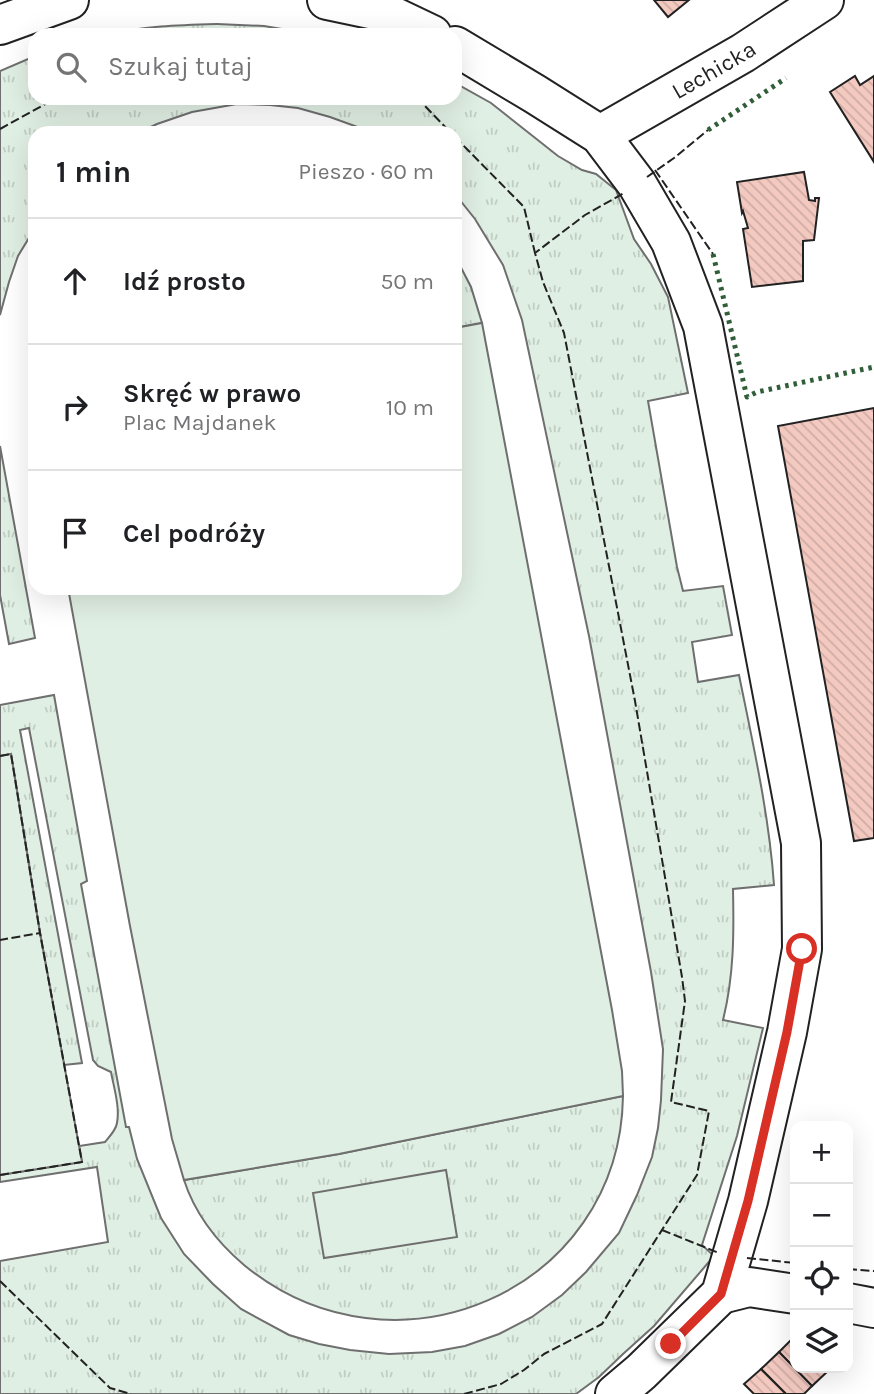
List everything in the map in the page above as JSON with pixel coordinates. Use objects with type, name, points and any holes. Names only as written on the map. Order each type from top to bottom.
[{"type":"street","points":[[0,25],[69,0]]},
{"type":"street","points":[[327,0],[384,12],[417,28]]},
{"type":"street","name":"Lechicka","points":[[600,135],[743,53],[824,0]]},
{"type":"street","points":[[462,50],[600,135],[637,184],[671,242],[703,326],[801,844],[800,961],[787,1032],[748,1201],[721,1294],[641,1373],[615,1394]]},
{"type":"street","points":[[721,1294],[749,1287],[790,1293]]},
{"type":"street","points":[[853,1304],[874,1308]]},
{"type":"green space","points":[[217,24],[276,28],[147,28]]},
{"type":"green space","points":[[28,59],[28,105],[231,105],[192,112],[153,126],[28,126],[28,240],[18,256],[0,315],[0,71]]},
{"type":"green space","points":[[462,87],[491,103],[558,156],[582,170],[596,174],[616,190],[634,239],[668,297],[688,393],[648,401],[677,567],[683,591],[723,586],[732,635],[692,642],[698,682],[739,675],[764,806],[774,885],[733,889],[731,971],[723,1020],[763,1028],[737,1136],[702,1245],[714,1256],[654,1326],[599,1377],[576,1394],[0,1394],[0,1261],[108,1242],[97,1167],[0,1182],[0,1175],[82,1162],[79,1146],[105,1142],[113,1133],[118,1111],[111,1072],[98,1066],[93,1060],[29,728],[20,730],[82,1063],[64,1065],[11,754],[0,756],[0,705],[54,695],[87,881],[81,884],[126,1127],[129,1127],[137,1159],[161,1218],[184,1254],[241,1309],[289,1335],[350,1350],[389,1354],[432,1352],[465,1346],[499,1334],[532,1317],[562,1295],[586,1272],[619,1233],[652,1157],[661,1100],[663,1049],[651,972],[589,636],[522,320],[503,265],[462,203],[462,126],[355,126],[298,108],[270,105],[462,105]]},
{"type":"green space","points":[[462,270],[471,287],[482,323],[462,327]]},
{"type":"green space","points":[[482,323],[612,1010],[622,1071],[623,1096],[339,1154],[184,1180],[172,1139],[130,926],[69,595],[462,595],[462,327]]},
{"type":"green space","points":[[0,446],[35,638],[9,644],[0,595]]},
{"type":"green space","points":[[11,754],[40,933],[82,1162],[0,1175],[0,756]]},
{"type":"green space","points":[[623,1096],[612,1165],[583,1222],[541,1268],[488,1300],[429,1317],[366,1318],[303,1301],[244,1265],[225,1247],[201,1216],[184,1180],[339,1154]]},
{"type":"green space","points":[[446,1170],[457,1237],[324,1258],[313,1193]]},
{"type":"building","points":[[654,0],[689,0],[668,17]]},
{"type":"building","points":[[855,76],[860,85],[874,76],[874,162],[830,92]]},
{"type":"building","points":[[804,172],[809,200],[815,201],[815,198],[819,198],[814,240],[803,241],[803,281],[752,287],[743,229],[748,228],[743,211],[742,213],[737,182]]},
{"type":"building","points":[[874,408],[874,838],[854,841],[778,426]]},
{"type":"building","points":[[790,1341],[790,1363],[779,1352]]},
{"type":"building","points":[[779,1352],[790,1363],[790,1373],[799,1373],[812,1386],[804,1394],[786,1394],[761,1369]]},
{"type":"building","points":[[761,1369],[786,1394],[754,1394],[744,1384]]},
{"type":"building","points":[[799,1373],[826,1373],[812,1386]]},
{"type":"hedge","points":[[708,130],[786,78]]},
{"type":"hedge","points":[[713,254],[747,397],[757,392],[874,367]]},
{"type":"fence","points":[[0,129],[44,105]]},
{"type":"fence","points":[[424,105],[444,126]]},
{"type":"fence","points":[[647,177],[708,130]]},
{"type":"fence","points":[[462,144],[524,207],[535,253]]},
{"type":"fence","points":[[655,170],[713,254]]},
{"type":"fence","points":[[464,1394],[501,1384],[544,1354],[602,1324],[697,1175],[709,1111],[671,1102],[685,1001],[682,977],[635,701],[564,333],[543,282],[535,253],[585,215],[624,193]]},
{"type":"fence","points":[[0,756],[11,754],[40,933],[0,940]]},
{"type":"fence","points":[[0,1175],[82,1162],[40,933]]},
{"type":"fence","points":[[662,1230],[719,1253]]},
{"type":"fence","points":[[747,1258],[790,1262]]},
{"type":"fence","points":[[853,1269],[874,1271]]},
{"type":"fence","points":[[0,1281],[110,1388],[131,1394]]},
{"type":"route","points":[[671,1344],[721,1294],[748,1201],[787,1032],[802,949]]}]
